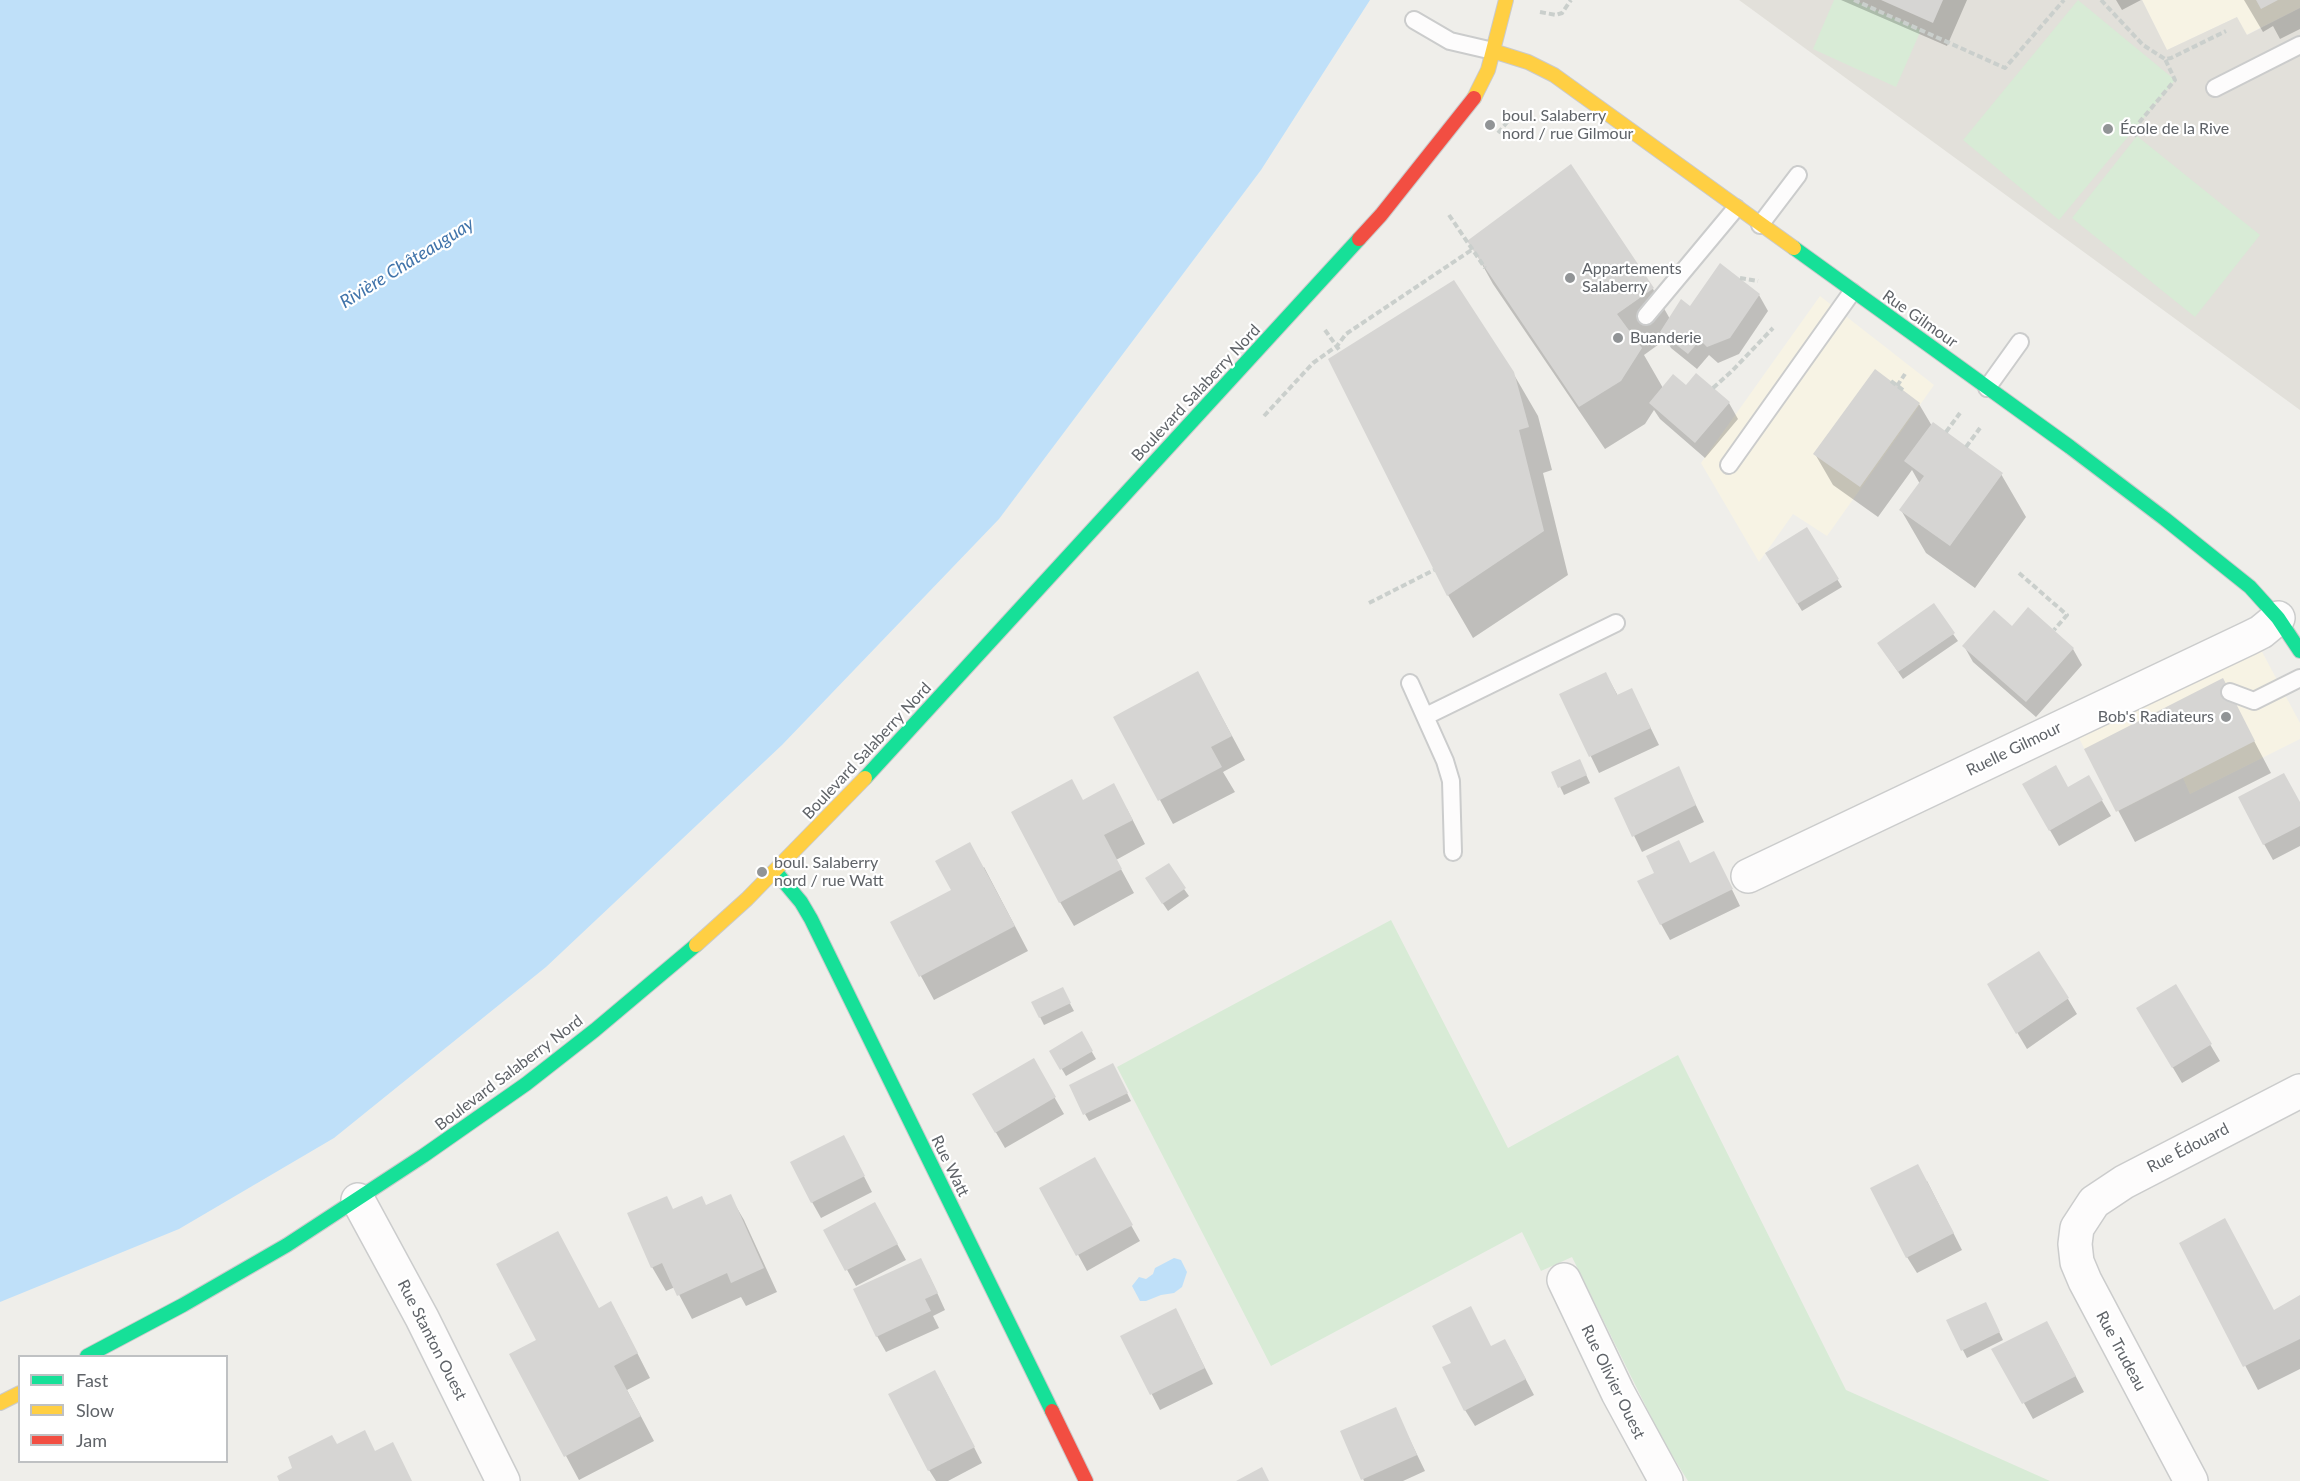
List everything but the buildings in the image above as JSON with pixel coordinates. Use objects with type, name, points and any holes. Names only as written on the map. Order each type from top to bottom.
[{"type":"street","name":"Boulevard Salaberry Nord","points":[[89,1355],[287,1245],[479,1118],[595,1030],[700,942],[775,871],[916,724],[1381,215],[1472,100],[1488,70],[1506,0]]},
{"type":"street","name":"Rue Gilmour","points":[[1492,51],[1528,62],[1554,75],[2079,454],[2250,587],[2278,618],[2300,651]]},
{"type":"street","name":"Ruelle Gilmour","points":[[1748,876],[2249,638],[2261,632],[2278,618]]},
{"type":"street","name":"Rue Watt","points":[[775,871],[801,902],[811,919],[1086,1481]]},
{"type":"street","name":"Rue Édouard","points":[[2084,1215],[2094,1202],[2124,1182],[2300,1091]]},
{"type":"street","name":"Rue Stanton Ouest","points":[[358,1200],[422,1318],[503,1481]]},
{"type":"street","name":"Rue Trudeau","points":[[2084,1215],[2077,1228],[2074,1244],[2077,1262],[2191,1481]]},
{"type":"street","name":"Rue Olivier Ouest","points":[[1564,1281],[1618,1393],[1666,1481]]},
{"type":"street","points":[[0,1403],[18,1394]]},
{"type":"lane","points":[[1414,20],[1450,41],[1492,51]]},
{"type":"lane","points":[[2215,88],[2300,45]]},
{"type":"lane","points":[[1760,225],[1798,175]]},
{"type":"lane","points":[[1646,316],[1736,208]]},
{"type":"lane","points":[[1729,465],[1852,292]]},
{"type":"lane","points":[[1987,388],[2020,342]]},
{"type":"lane","points":[[1426,716],[1616,623]]},
{"type":"lane","points":[[2230,692],[2254,701],[2300,678]]},
{"type":"lane","points":[[1410,682],[1445,761],[1451,781],[1453,852]]},
{"type":"path","points":[[1540,13],[1556,15],[1562,13],[1571,0]]},
{"type":"path","points":[[1854,0],[2005,68],[2064,0]]},
{"type":"path","points":[[2101,0],[2143,45],[2165,59],[2175,81],[2132,131],[2137,136]]},
{"type":"path","points":[[2165,59],[2226,31]]},
{"type":"path","points":[[1449,214],[1485,268]]},
{"type":"path","points":[[1264,416],[1314,363],[1337,346],[1346,334],[1473,249]]},
{"type":"path","points":[[1740,278],[1758,281]]},
{"type":"path","points":[[1713,388],[1773,328]]},
{"type":"path","points":[[1337,346],[1340,351]]},
{"type":"path","points":[[1897,386],[1906,374]]},
{"type":"path","points":[[1891,381],[1903,390]]},
{"type":"path","points":[[1369,603],[1434,570]]},
{"type":"path","points":[[2019,573],[2067,615],[2054,630]]},
{"type":"shaded area","name":"École de la Rive","points":[[1739,0],[2142,0],[2167,50],[2237,17],[2247,35],[2300,8],[2300,410]]},
{"type":"shaded area","points":[[2142,0],[2300,0],[2300,8],[2246,35],[2237,17],[2167,50]]},
{"type":"shaded area","points":[[1820,296],[1934,385],[1827,536],[1793,514],[1759,562],[1701,463]]},
{"type":"shaded area","points":[[2260,648],[2300,723],[2300,739],[2190,794],[2183,778],[2116,812],[2076,732]]},
{"type":"green space","points":[[1834,0],[1854,0],[1921,30],[1896,87],[1813,49]]},
{"type":"green space","points":[[2078,0],[2175,80],[2059,220],[1963,140]]},
{"type":"green space","points":[[2137,136],[2260,235],[2195,317],[2072,218]]},
{"type":"green space","points":[[1391,920],[1508,1148],[1678,1055],[1846,1390],[2050,1481],[1688,1481],[1663,1441],[1572,1257],[1541,1271],[1522,1232],[1271,1366],[1117,1067]]},
{"type":"water","name":"Rivière Châteauguay","points":[[0,0],[1370,0],[1261,170],[999,519],[782,745],[546,967],[334,1138],[179,1229],[0,1302]]},
{"type":"water","points":[[1174,1258],[1181,1260],[1187,1272],[1182,1287],[1174,1293],[1140,1301],[1132,1286],[1139,1277],[1146,1279],[1153,1274],[1155,1268]]},
{"type":"traffic: fast","points":[[865,778],[1359,239]]},
{"type":"traffic: fast","points":[[1794,248],[2070,447],[2165,519],[2250,587],[2278,618],[2300,651]]},
{"type":"traffic: fast","points":[[775,871],[801,902],[811,919],[1052,1411]]},
{"type":"traffic: fast","points":[[89,1355],[183,1305],[287,1245],[423,1156],[526,1084],[595,1030],[696,945]]},
{"type":"traffic: slow","points":[[1474,98],[1488,70],[1506,0]]},
{"type":"traffic: slow","points":[[1493,51],[1528,62],[1554,75],[1794,248]]},
{"type":"traffic: slow","points":[[696,945],[747,899],[865,778]]},
{"type":"traffic: slow","points":[[0,1403],[18,1394]]},
{"type":"traffic: jam","points":[[1359,239],[1381,215],[1474,98]]},
{"type":"traffic: jam","points":[[1052,1411],[1086,1481]]},
{"type":"place","name":"boul. Salaberry nord / rue Gilmour","points":[[1490,125]]},
{"type":"place","name":"École de la Rive","points":[[2108,129]]},
{"type":"place","name":"Appartements Salaberry","points":[[1570,278]]},
{"type":"place","name":"Buanderie","points":[[1618,338]]},
{"type":"place","name":"Bob's Radiateurs","points":[[2226,717]]},
{"type":"place","name":"boul. Salaberry nord / rue Watt","points":[[762,872]]}]
